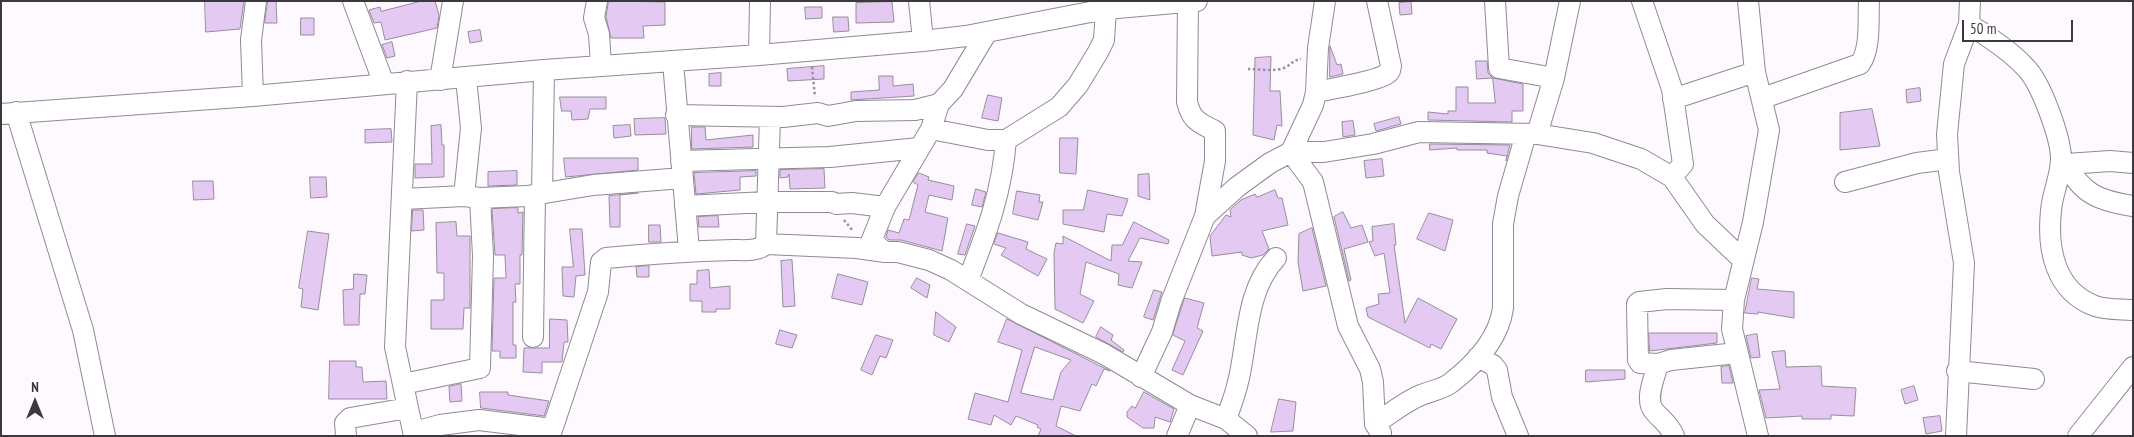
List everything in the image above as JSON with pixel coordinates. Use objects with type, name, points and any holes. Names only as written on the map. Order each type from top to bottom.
[{"type":"street","points":[[253,96],[250,40],[256,1]]},
{"type":"street","points":[[440,80],[453,1]]},
{"type":"street","points":[[597,1],[594,18],[599,34],[600,66]]},
{"type":"street","points":[[759,55],[760,1]]},
{"type":"street","points":[[919,1],[923,41]]},
{"type":"street","points":[[1291,152],[1313,105],[1316,92],[1324,1]]},
{"type":"street","points":[[1316,92],[1371,79],[1387,74],[1390,70],[1391,66],[1377,1]]},
{"type":"street","points":[[1495,1],[1499,68],[1554,78]]},
{"type":"street","points":[[1379,430],[1419,396],[1451,383],[1478,357],[1494,336],[1502,318],[1503,224],[1508,196],[1554,78],[1570,1]]},
{"type":"street","points":[[1642,1],[1674,99],[1683,164],[1672,177]]},
{"type":"street","points":[[1748,1],[1755,72],[1763,98],[1769,135],[1734,300],[1732,329],[1758,436]]},
{"type":"street","points":[[1763,98],[1860,64],[1864,59],[1866,48],[1869,1]]},
{"type":"street","points":[[1956,436],[1964,263],[1948,159],[1948,114],[1954,64],[1969,24],[1970,1]]},
{"type":"street","points":[[356,2],[384,84]]},
{"type":"street","points":[[105,436],[82,330],[9,113],[253,96],[544,70],[673,62],[923,41],[987,32],[1106,9],[1191,2],[1187,102],[1190,115],[1194,120],[1215,131],[1215,161],[1205,216],[1171,302],[1162,332],[1142,377]]},
{"type":"street","points":[[931,129],[988,140],[1006,140],[1059,107],[1078,85],[1104,40],[1106,9]]},
{"type":"street","points":[[1969,24],[2026,67],[2043,96],[2064,161],[2080,187],[2112,203],[2133,206]]},
{"type":"street","points":[[877,246],[885,207],[931,129],[939,104],[953,89],[987,32]]},
{"type":"street","points":[[673,62],[676,115],[689,250]]},
{"type":"street","points":[[533,337],[544,70]]},
{"type":"street","points":[[1674,99],[1755,72]]},
{"type":"street","points":[[403,384],[480,368],[483,256],[472,197],[471,128],[466,78]]},
{"type":"street","points":[[407,82],[403,200],[395,332],[396,357],[414,434],[440,425],[479,420],[551,433],[598,292],[600,262],[606,258],[689,250],[762,248],[766,244],[857,248],[877,246],[930,260],[968,280],[1021,314],[1104,354],[1190,405],[1226,419],[1247,436]]},
{"type":"street","points":[[676,115],[770,117],[818,113],[828,116],[856,111],[915,110],[939,104]]},
{"type":"street","points":[[766,244],[770,117]]},
{"type":"street","points":[[1205,216],[1237,187],[1270,163],[1291,152],[1324,152],[1373,144],[1419,132],[1532,134],[1594,143],[1641,159],[1672,177],[1705,224],[1743,260]]},
{"type":"street","points":[[968,280],[990,226],[1004,175],[1006,140]]},
{"type":"street","points":[[403,200],[538,194],[682,170],[770,158],[830,157],[919,148]]},
{"type":"street","points":[[1291,152],[1313,182],[1348,326],[1370,369],[1379,430]]},
{"type":"street","points":[[1845,182],[1917,163],[1948,159]]},
{"type":"street","points":[[2064,161],[2133,163]]},
{"type":"street","points":[[2064,161],[2051,211],[2051,242],[2055,268],[2060,279],[2078,296],[2097,306],[2133,310]]},
{"type":"street","points":[[685,206],[767,202],[852,203],[885,207]]},
{"type":"street","points":[[1226,419],[1239,380],[1257,287],[1268,267],[1276,258]]},
{"type":"street","points":[[1734,300],[1675,299],[1639,302],[1637,304],[1636,321],[1638,360],[1640,362],[1658,364],[1671,360],[1737,353]]},
{"type":"street","points":[[1478,357],[1490,363],[1496,370],[1502,397],[1518,436]]},
{"type":"street","points":[[1658,364],[1650,406],[1667,422],[1674,436]]},
{"type":"street","points":[[2078,436],[2133,367]]},
{"type":"street","points":[[1958,371],[2034,379]]},
{"type":"street","points":[[1177,436],[1190,405]]},
{"type":"street","points":[[346,436],[345,423],[350,418],[408,408]]},
{"type":"path","points":[[812,51],[812,69],[818,113]]},
{"type":"path","points":[[1248,69],[1275,70],[1286,68],[1295,60],[1318,58]]},
{"type":"building","points":[[205,1],[244,1],[240,29],[206,32]]},
{"type":"building","points":[[268,1],[276,1],[277,23],[265,23]]},
{"type":"building","points":[[422,1],[435,1],[439,15],[437,28],[385,40],[381,22],[374,23],[369,10],[380,7],[381,11]]},
{"type":"building","points":[[609,1],[665,2],[665,25],[643,26],[644,38],[611,38],[606,17]]},
{"type":"building","points":[[892,2],[894,22],[856,23],[856,3]]},
{"type":"building","points":[[1411,2],[1412,14],[1400,15],[1399,3]]},
{"type":"building","points":[[805,7],[822,7],[822,18],[806,19]]},
{"type":"building","points":[[833,17],[848,17],[849,31],[834,32]]},
{"type":"building","points":[[301,18],[314,18],[314,35],[301,35]]},
{"type":"building","points":[[480,30],[482,41],[470,43],[468,32]]},
{"type":"building","points":[[392,42],[395,56],[387,58],[382,45]]},
{"type":"building","points":[[1330,46],[1337,65],[1341,64],[1343,74],[1330,77]]},
{"type":"building","points":[[1271,57],[1270,91],[1280,91],[1282,126],[1277,125],[1274,140],[1253,135],[1255,58]]},
{"type":"building","points":[[1476,61],[1487,61],[1488,73],[1493,78],[1477,79]]},
{"type":"building","points":[[824,66],[824,79],[788,81],[787,69]]},
{"type":"building","points":[[721,73],[721,86],[709,86],[709,74]]},
{"type":"building","points":[[879,76],[893,76],[893,86],[913,84],[914,96],[851,100],[851,92],[879,90]]},
{"type":"building","points":[[1493,78],[1523,84],[1523,111],[1512,111],[1512,122],[1428,120],[1428,112],[1448,114],[1448,111],[1456,111],[1456,87],[1468,87],[1468,103],[1495,103]]},
{"type":"building","points":[[1920,88],[1921,101],[1907,103],[1906,90]]},
{"type":"building","points":[[988,95],[1002,98],[998,121],[982,118]]},
{"type":"building","points":[[560,97],[606,97],[606,109],[590,109],[588,119],[572,120],[571,111],[562,111]]},
{"type":"building","points":[[1872,109],[1880,146],[1840,150],[1840,113]]},
{"type":"building","points":[[1399,117],[1401,124],[1376,131],[1374,124]]},
{"type":"building","points":[[665,118],[666,134],[635,135],[634,119]]},
{"type":"building","points":[[1353,121],[1355,135],[1343,137],[1342,122]]},
{"type":"building","points":[[441,125],[442,145],[444,145],[444,177],[415,178],[415,164],[432,164],[431,126]]},
{"type":"building","points":[[630,125],[631,136],[614,138],[613,126]]},
{"type":"building","points":[[692,127],[705,127],[706,140],[753,135],[753,147],[692,149]]},
{"type":"building","points":[[391,129],[392,142],[365,143],[365,130]]},
{"type":"building","points":[[1060,138],[1078,138],[1076,174],[1060,173]]},
{"type":"building","points":[[1430,144],[1510,145],[1506,161],[1507,156],[1487,153],[1487,150],[1457,150],[1457,148],[1430,150]]},
{"type":"building","points":[[564,158],[638,158],[638,170],[566,177]]},
{"type":"building","points":[[1382,159],[1384,176],[1366,178],[1364,161]]},
{"type":"building","points":[[824,169],[825,188],[790,189],[789,174],[788,177],[780,178],[780,170]]},
{"type":"building","points":[[517,171],[517,185],[488,186],[488,172]]},
{"type":"building","points":[[756,171],[756,176],[740,177],[740,190],[696,194],[694,173]]},
{"type":"building","points":[[919,173],[929,177],[928,180],[954,186],[952,200],[929,195],[925,212],[948,218],[942,251],[901,240],[889,240],[886,237],[888,230],[899,233],[904,219],[909,220],[918,185],[913,182]]},
{"type":"building","points":[[1149,174],[1150,200],[1138,196],[1138,175]]},
{"type":"building","points":[[310,177],[326,177],[327,197],[311,198]]},
{"type":"building","points":[[193,181],[213,181],[214,199],[194,200]]},
{"type":"building","points":[[976,189],[986,192],[982,207],[972,205]]},
{"type":"building","points":[[1088,190],[1128,199],[1122,216],[1107,214],[1104,232],[1063,224],[1063,210],[1083,210]]},
{"type":"building","points":[[1275,190],[1278,198],[1282,198],[1288,225],[1262,231],[1269,249],[1263,255],[1251,258],[1242,255],[1242,252],[1212,256],[1210,236],[1226,215],[1231,217],[1230,210],[1241,200],[1255,194],[1257,197]]},
{"type":"building","points":[[1017,191],[1040,195],[1039,202],[1043,202],[1038,220],[1013,214]]},
{"type":"building","points":[[638,193],[620,195],[620,227],[610,227],[609,196]]},
{"type":"building","points":[[518,208],[518,213],[523,212],[520,284],[515,284],[516,302],[513,302],[513,345],[516,345],[516,358],[500,358],[500,351],[492,351],[494,278],[506,278],[505,255],[495,255],[492,209]]},
{"type":"building","points":[[413,210],[423,210],[424,230],[412,231]]},
{"type":"building","points":[[1343,212],[1351,228],[1362,225],[1368,242],[1344,249],[1351,280],[1349,281],[1334,217]]},
{"type":"building","points":[[1429,213],[1453,220],[1445,251],[1417,239]]},
{"type":"building","points":[[718,216],[719,227],[699,227],[698,217]]},
{"type":"building","points":[[456,222],[457,236],[470,236],[470,308],[464,308],[463,329],[431,329],[431,300],[444,300],[444,273],[437,273],[436,223]]},
{"type":"building","points":[[1134,222],[1169,240],[1168,244],[1140,238],[1128,261],[1142,262],[1132,288],[1118,285],[1119,274],[1086,262],[1080,294],[1094,301],[1083,323],[1055,309],[1054,253],[1056,243],[1063,244],[1063,236],[1111,261],[1112,245],[1122,245]]},
{"type":"building","points":[[967,224],[975,226],[965,255],[958,254]]},
{"type":"building","points":[[1394,224],[1396,245],[1394,245],[1405,323],[1418,298],[1457,319],[1441,349],[1431,344],[1430,348],[1368,317],[1366,308],[1379,304],[1378,294],[1390,293],[1384,253],[1375,256],[1369,242],[1373,241],[1372,227]]},
{"type":"building","points":[[649,225],[660,225],[661,242],[649,242]]},
{"type":"building","points":[[1312,228],[1326,286],[1303,291],[1298,262],[1299,234]]},
{"type":"building","points":[[570,229],[582,229],[585,275],[576,276],[574,297],[563,296],[562,267],[573,267]]},
{"type":"building","points":[[308,231],[329,234],[318,310],[301,307],[303,289],[299,288]]},
{"type":"building","points":[[998,233],[1028,242],[1026,249],[1047,259],[1038,276],[1001,255],[1006,248],[994,244]]},
{"type":"building","points":[[792,260],[795,306],[783,307],[781,261]]},
{"type":"building","points":[[649,266],[649,277],[637,277],[636,267]]},
{"type":"building","points":[[709,270],[710,288],[730,286],[730,309],[702,312],[702,301],[690,301],[690,284],[697,284],[697,271]]},
{"type":"building","points":[[354,274],[367,275],[365,294],[360,294],[359,325],[344,325],[343,290],[353,289]]},
{"type":"building","points":[[838,274],[868,282],[862,305],[832,298]]},
{"type":"building","points":[[917,278],[930,285],[927,298],[911,288]]},
{"type":"building","points":[[1752,278],[1759,279],[1757,289],[1794,292],[1794,318],[1758,312],[1758,314],[1745,313]]},
{"type":"building","points":[[1154,290],[1162,292],[1153,320],[1144,317]]},
{"type":"building","points":[[1185,298],[1204,303],[1197,328],[1203,331],[1183,375],[1172,370],[1185,341],[1173,335]]},
{"type":"building","points":[[936,312],[956,327],[949,342],[934,335]]},
{"type":"building","points":[[550,319],[567,320],[568,342],[564,342],[562,362],[542,362],[542,373],[523,372],[524,348],[549,348]]},
{"type":"building","points":[[1007,319],[1110,371],[1104,369],[1096,386],[1092,384],[1080,411],[1061,406],[1056,426],[1076,436],[1038,436],[1041,429],[1037,427],[1038,425],[1016,416],[1011,425],[994,415],[991,425],[968,419],[975,393],[1008,402],[1022,350],[998,342]],"holes":[[[1035,347],[1071,360],[1061,372],[1053,400],[1021,393]]]},
{"type":"building","points":[[1101,327],[1113,335],[1111,340],[1124,350],[1123,352],[1096,337]]},
{"type":"building","points":[[780,330],[797,335],[792,348],[776,344]]},
{"type":"building","points":[[1649,333],[1717,333],[1717,343],[1650,351]]},
{"type":"building","points":[[1757,334],[1760,357],[1751,358],[1746,336]]},
{"type":"building","points":[[876,335],[893,340],[886,358],[880,356],[872,375],[861,370]]},
{"type":"building","points":[[1785,351],[1786,367],[1821,366],[1822,386],[1856,388],[1854,416],[1831,415],[1831,419],[1802,419],[1802,416],[1766,418],[1759,390],[1780,389],[1772,352]]},
{"type":"building","points":[[330,361],[356,361],[356,367],[362,367],[363,382],[386,381],[387,399],[329,399]]},
{"type":"building","points":[[1729,366],[1733,383],[1722,383],[1721,367]]},
{"type":"building","points":[[1586,370],[1625,370],[1625,379],[1586,382]]},
{"type":"building","points":[[461,384],[462,401],[450,402],[449,387]]},
{"type":"building","points":[[1914,386],[1918,400],[1905,404],[1901,390]]},
{"type":"building","points":[[480,392],[508,392],[508,395],[549,401],[544,416],[481,408]]},
{"type":"building","points":[[1144,392],[1174,409],[1170,422],[1155,417],[1154,428],[1143,428],[1127,417],[1127,412],[1132,406],[1135,408]]},
{"type":"building","points":[[1279,399],[1296,402],[1293,431],[1271,432]]},
{"type":"building","points":[[1940,416],[1942,431],[1926,434],[1923,418]]}]
